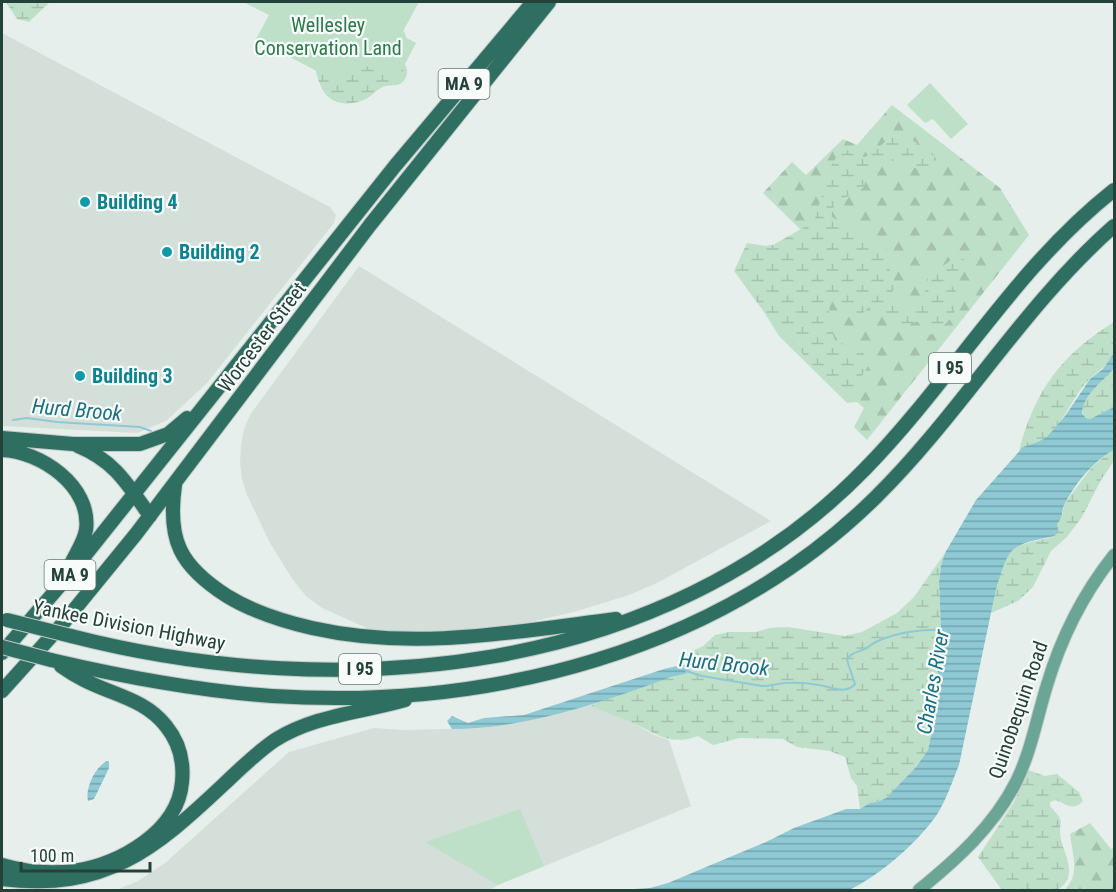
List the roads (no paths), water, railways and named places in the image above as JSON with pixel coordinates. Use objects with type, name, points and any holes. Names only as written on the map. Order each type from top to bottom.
[{"type":"highway","name":"Worcester Street","points":[[2,653],[135,494],[395,166],[533,2]]},
{"type":"highway","name":"Worcester Street","points":[[2,696],[5,687],[81,602],[150,516],[370,225],[549,2]]},
{"type":"highway","name":"Yankee Division Highway","points":[[3,618],[71,636],[153,653],[231,664],[308,670],[370,669],[447,663],[521,651],[586,635],[644,615],[701,590],[748,564],[793,533],[841,493],[895,436],[1040,259],[1079,220],[1114,190]]},
{"type":"highway","name":"I 95","points":[[2,647],[149,681],[243,693],[337,698],[432,692],[542,674],[631,650],[721,611],[789,570],[840,531],[887,487],[1048,292],[1080,257],[1114,226]]},
{"type":"highway","points":[[2,438],[73,444],[140,444],[173,431],[213,396]]},
{"type":"highway","points":[[73,444],[109,463],[150,516]]},
{"type":"highway","points":[[2,450],[23,454],[46,464],[66,480],[80,500],[86,517],[85,533],[61,585]]},
{"type":"highway","points":[[176,483],[172,524],[179,548],[189,564],[204,579],[230,598],[258,612],[285,621],[346,635],[381,639],[427,640],[509,634],[644,615]]},
{"type":"highway","points":[[2,865],[24,871],[47,873],[76,870],[103,863],[136,846],[159,829],[170,816],[180,795],[183,777],[180,753],[163,723],[139,704],[84,680],[51,660]]},
{"type":"highway","points":[[2,879],[35,885],[59,885],[90,880],[121,869],[155,848],[253,757],[288,733],[327,717],[378,708],[432,692]]},
{"type":"main road","name":"Quinobequin Road","points":[[919,891],[976,839],[1013,789],[1025,762],[1050,676],[1065,635],[1082,602],[1114,555]]},
{"type":"water","points":[[1114,353],[1114,368],[1089,395],[1082,414],[1090,419],[1114,407],[1114,450],[1093,466],[1074,488],[1057,524],[1057,534],[1019,546],[1008,556],[996,589],[959,765],[940,810],[928,827],[884,868],[849,890],[619,890],[650,888],[668,883],[794,828],[846,809],[860,809],[877,802],[886,798],[916,767],[928,750],[937,708],[938,667],[942,654],[939,582],[945,553],[976,500],[1023,447],[1047,437],[1065,416],[1090,379],[1103,369]]},
{"type":"water","points":[[687,665],[691,669],[685,674],[619,696],[535,719],[479,728],[452,729],[447,721],[452,716],[468,723],[484,718],[524,715]]},
{"type":"water","points":[[107,761],[109,768],[94,799],[88,801],[88,790],[92,778]]},
{"type":"waterway","name":"Hurd Brook","points":[[13,420],[27,418],[140,427],[151,431]]},
{"type":"waterway","name":"Hurd Brook","points":[[686,671],[702,676],[762,686],[798,683],[843,690],[855,684],[847,660],[853,654],[882,639],[900,634],[945,630]]},
{"type":"place","name":"Building 4","points":[[85,202]]},
{"type":"place","name":"Building 2","points":[[167,252]]},
{"type":"place","name":"Building 3","points":[[80,376]]},
{"type":"park label","name":"Wellesley Conservation Land","points":[[328,36]]},
{"type":"water label","name":"Charles River","points":[[933,682]]}]
